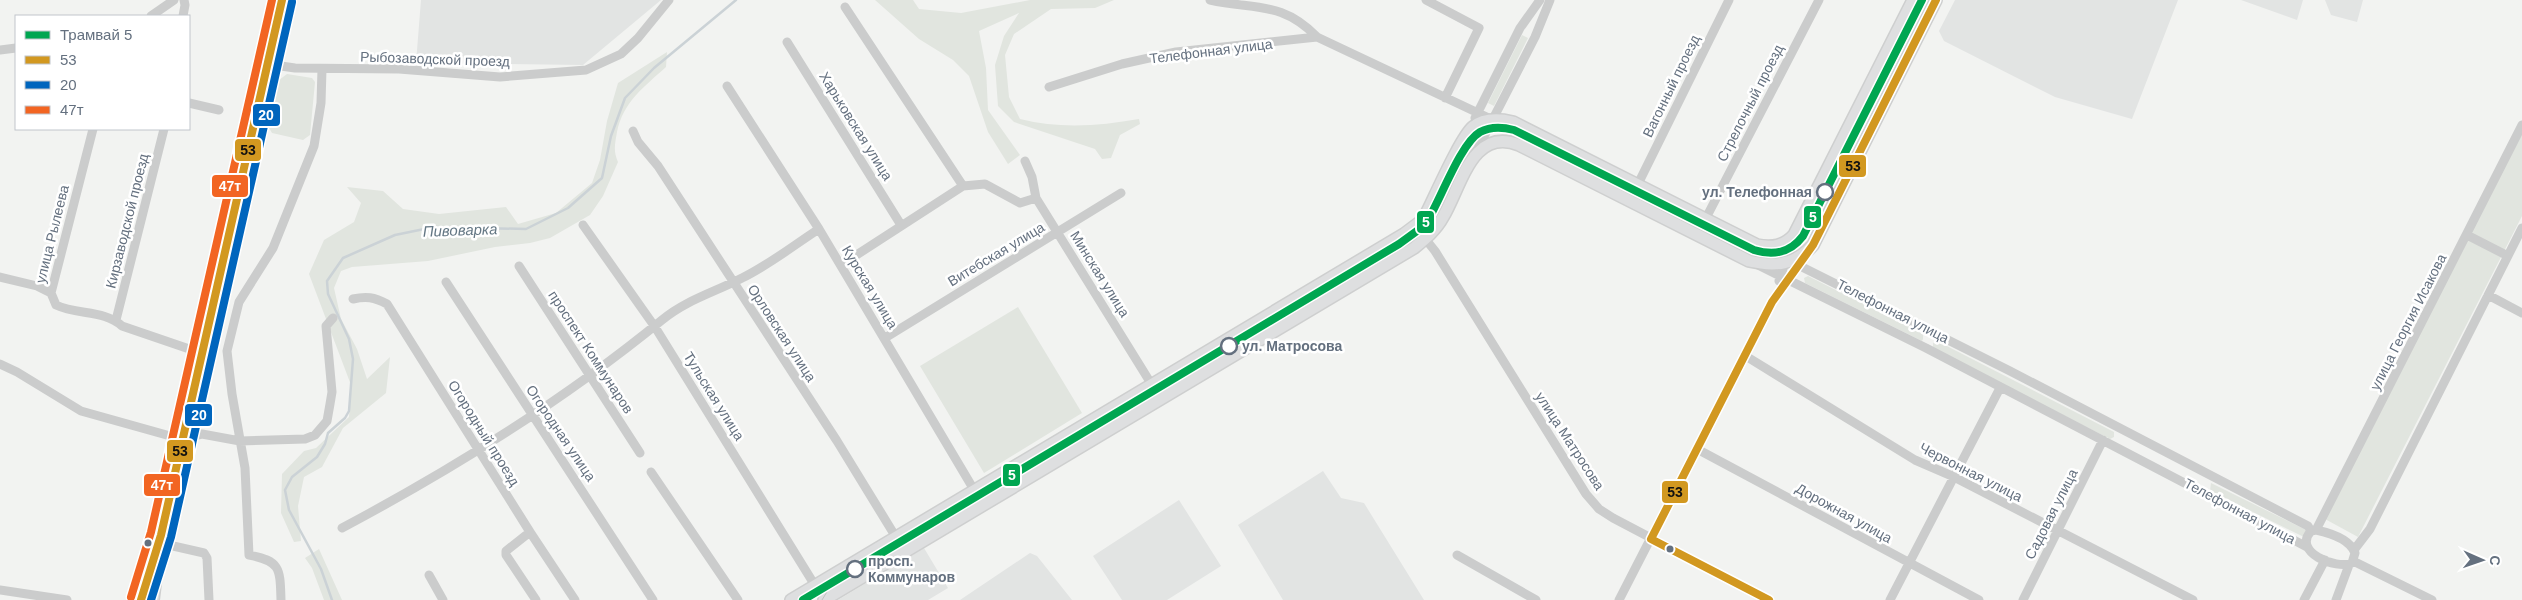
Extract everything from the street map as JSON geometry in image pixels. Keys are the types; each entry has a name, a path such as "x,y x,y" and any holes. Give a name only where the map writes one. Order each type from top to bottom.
{"main road":[{"path":"153,600 160,539 181,439 282,0"},
{"path":"1757,245 1776,246 1786,243 1794,235 1913,0"},
{"path":"1749,261 1765,264 1791,261 1813,245 1936,0"},
{"path":"792,600 1415,226 1427,212 1467,132 1484,122"},
{"name":"Телефонная улица","path":"1484,122 1514,122 1757,245"},
{"path":"824,600 1404,254 1427,238 1443,217 1476,152 1483,146 1502,141"},
{"name":"Телефонная улица","path":"1502,141 1519,145 1749,261"},
{"path":"141,600 160,539"}],"street":[{"path":"153,15 174,0"},
{"path":"183,15 186,4 184,0"},
{"name":"Рыбозаводской проезд","path":"267,64 322,69 399,69 500,77 586,70 621,54 638,38 669,0"},
{"name":"Телефонная улица","path":"1210,0 1280,11 1302,22 1318,37 1445,98 1484,122"},
{"path":"1280,11 1282,0"},
{"path":"1426,0 1478,28 1445,98"},
{"path":"1476,152 1484,122 1520,28 1540,0"},
{"path":"1484,122 1535,36 1550,0"},
{"name":"Вагонный проезд","path":"1638,184 1729,0"},
{"name":"Стрелочный проезд","path":"1706,218 1819,0"},
{"path":"845,7 963,186"},
{"name":"Телефонная улица","path":"1049,87 1122,64 1176,52 1318,37"},
{"name":"Харьковская улица","path":"787,42 900,224"},
{"path":"0,50 15,48"},
{"path":"281,600 280,578 276,565 268,558 249,554 244,468 227,351 231,328 239,302 273,248 314,146 321,103 322,69"},
{"name":"Курская улица","path":"727,86 841,265 983,505"},
{"path":"190,103 219,110"},
{"path":"1484,122 1502,141"},
{"name":"улица Георгия Исакова","path":"2307,547 2307,538 2314,531 2522,125"},
{"name":"улица Рылеева","path":"0,277 36,286 51,293 93,130"},
{"name":"Кирзаводской проезд","path":"116,320 164,130"},
{"name":"Орловская улица","path":"633,131 638,142 658,166 905,552"},
{"name":"Минская улица","path":"1025,161 1032,176 1036,198 1059,232 1160,398"},
{"path":"841,265 900,224 963,186 985,184 1020,203 1036,198"},
{"name":"Витебская улица","path":"884,338 1121,193"},
{"name":"Тульская улица","path":"583,225 655,327 824,600"},
{"name":"улица Матросова","path":"1415,226 1427,238 1586,494 1600,509 1651,539 1769,600"},
{"path":"2336,600 2351,563 2354,550 2370,529 2522,228"},
{"path":"342,528 480,450 591,375 662,320 707,292 742,278 819,229"},
{"path":"1620,600 1784,278 1791,261 1794,235"},
{"path":"2467,235 2508,256"},
{"name":"Телефонная улица","path":"1757,245 2308,526 2314,531 2339,538 2354,550"},
{"name":"Телефонная улица","path":"1749,261 2103,440 2307,547 2324,560"},
{"path":"1784,278 1791,261"},
{"name":"проспект Коммунаров","path":"519,266 640,453"},
{"name":"Огородная улица","path":"446,282 653,600"},
{"path":"51,293 56,305 63,309 116,320 122,326 201,353"},
{"path":"2488,294 2522,313"},
{"name":"Огородный проезд","path":"353,299 365,296 376,298 386,304 575,600"},
{"path":"0,364 17,372 81,411 181,439 202,434 240,441 305,439 315,435 327,421 332,392 326,326 333,318"},
{"path":"1264,318 1272,332"},
{"name":"Червонная улица","path":"1744,355 1915,460 1952,476 2193,600"},
{"path":"1890,600 1952,476 2000,388"},
{"name":"Садовая улица","path":"2023,600 2103,440"},
{"name":"Дорожная улица","path":"1698,448 1979,600"},
{"path":"651,472 738,600"},
{"path":"530,532 506,551 506,555 536,600"},
{"path":"160,539 204,553 207,558 208,600"},
{"path":"1457,555 1536,600"},
{"path":"2304,600 2324,560 2335,564 2351,563 2432,600"},
{"path":"429,575 443,600"},
{"path":"808,600 810,592 815,586"},
{"path":"0,590 67,600"}],"shaded area":[{"path":"421,0 661,0 583,65 416,63"},
{"path":"875,0 913,0 919,9 961,13 1030,0 1114,0 1095,8 1051,9 1014,34 1005,55 1009,97 1020,119 1050,124 1080,125 1139,119 1140,124 1120,135 1111,158 1102,159 1095,149 1014,122 998,106 995,65 1004,36 1019,13 979,31 986,68 988,110 1020,155 1008,164 988,132 969,76 953,60 919,39"},
{"path":"1955,0 2178,0 2132,119 2055,97 1944,41 1939,31"},
{"path":"2241,0 2303,0 2297,20"},
{"path":"2325,0 2363,0 2357,22 2331,15"},
{"path":"1522,35 1528,38 1494,106 1488,103"},
{"path":"667,52 666,67 636,96 624,112 615,144 615,154 618,162 603,196 590,215 550,238 530,243 495,247 428,261 352,267 341,271 334,288 341,319 357,349 367,379 390,357 386,393 343,428 322,467 304,477 298,506 301,541 294,542 281,513 282,474 304,451 316,448 349,417 351,385 309,274 324,240 354,222 361,203 347,187 383,191 403,209 439,214 506,207 518,224 556,213 592,183 600,160 607,121 618,83"},
{"path":"287,74 312,78 315,82 310,135 303,140 272,133 268,126 279,80"},
{"path":"2522,132 2522,216 2358,537 2325,519"},
{"path":"1808,276 1923,334 1922,341 1805,283 1804,278"},
{"path":"1018,307 1082,413 984,473 920,366"},
{"path":"1937,341 2114,432 2114,437 2110,439 1933,349 1933,343"},
{"path":"1323,471 1341,498 1364,503 1424,600 1283,600 1238,525"},
{"path":"2211,483 2306,530 2304,537 2210,491"},
{"path":"1179,500 1221,566 1167,600 1122,600 1093,556"},
{"path":"924,548 948,588 928,600 838,600"},
{"path":"319,549 342,600 324,600 312,568 305,558"},
{"path":"1030,553 1037,556 1072,600 960,600"}],"waterway":[{"name":"Пивоварка","path":"332,600 321,569 289,510 285,490 292,477 317,457 325,444 328,433 345,418 349,411 353,359 349,339 328,294 327,281 343,258 395,235 434,227 526,229 568,208 602,178 611,136 625,98 654,68 736,0"}],"tram line":[{"name":"5","path":"803,600 1399,244 1421,228 1429,218 1466,147 1473,138 1484,130 1497,128 1514,130 1754,250 1775,253 1793,246 1803,236 1922,0"},
{"path":"822,600 833,582"}],"transit line":[{"name":"47т","path":"131,597 151,532 272,0"},
{"name":"53","path":"141,600 161,535 282,0"},
{"name":"53","path":"1769,600 1651,539 1772,302 1813,245 1936,0"},
{"name":"20","path":"151,600 171,537 292,2"}],"place":[{"name":"ул. Телефонная","path":"1825,192"},
{"name":"ул. Матросова","path":"1229,346"},
{"name":"просп. Коммунаров","path":"855,569"}]}
